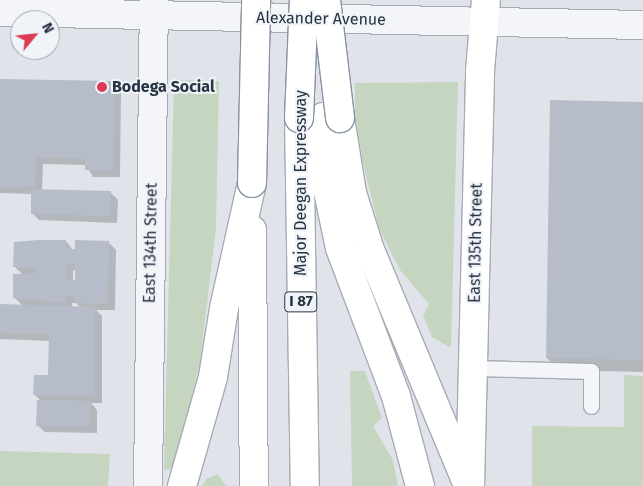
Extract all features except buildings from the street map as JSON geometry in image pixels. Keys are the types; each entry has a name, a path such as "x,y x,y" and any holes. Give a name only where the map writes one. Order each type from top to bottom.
{"main road":[{"path":"254,486 252,184 256,0"},
{"name":"Major Deegan Expressway","path":"304,0 321,117 305,486"},
{"path":"326,0 321,117 328,191 340,248 396,396 420,486"},
{"name":"East 135th Street","path":"469,486 474,368 480,70 485,11"},
{"path":"321,117 352,193 370,250 469,486"},
{"path":"182,486 213,377 224,308 252,184"}],"street":[{"name":"Alexander Avenue","path":"0,12 154,8 485,11 643,25"},
{"name":"East 134th Street","path":"148,486 154,8"}],"lane":[{"path":"474,368 591,370 591,406"}],"green space":[{"path":"174,80 219,81 216,228 200,363 174,469 164,470"},
{"path":"458,82 451,348 432,337 423,316 429,304 400,270 379,228 362,159 355,114 355,83"},
{"path":"350,371 365,371 382,418 373,426 393,460 398,486 352,486"},
{"path":"624,375 643,376 643,486 532,486 532,426 624,427"},
{"path":"0,451 110,454 108,486 0,486"},
{"path":"218,474 226,486 202,486 206,479"}],"place":[{"name":"Bodega Social","path":"102,87"}]}
